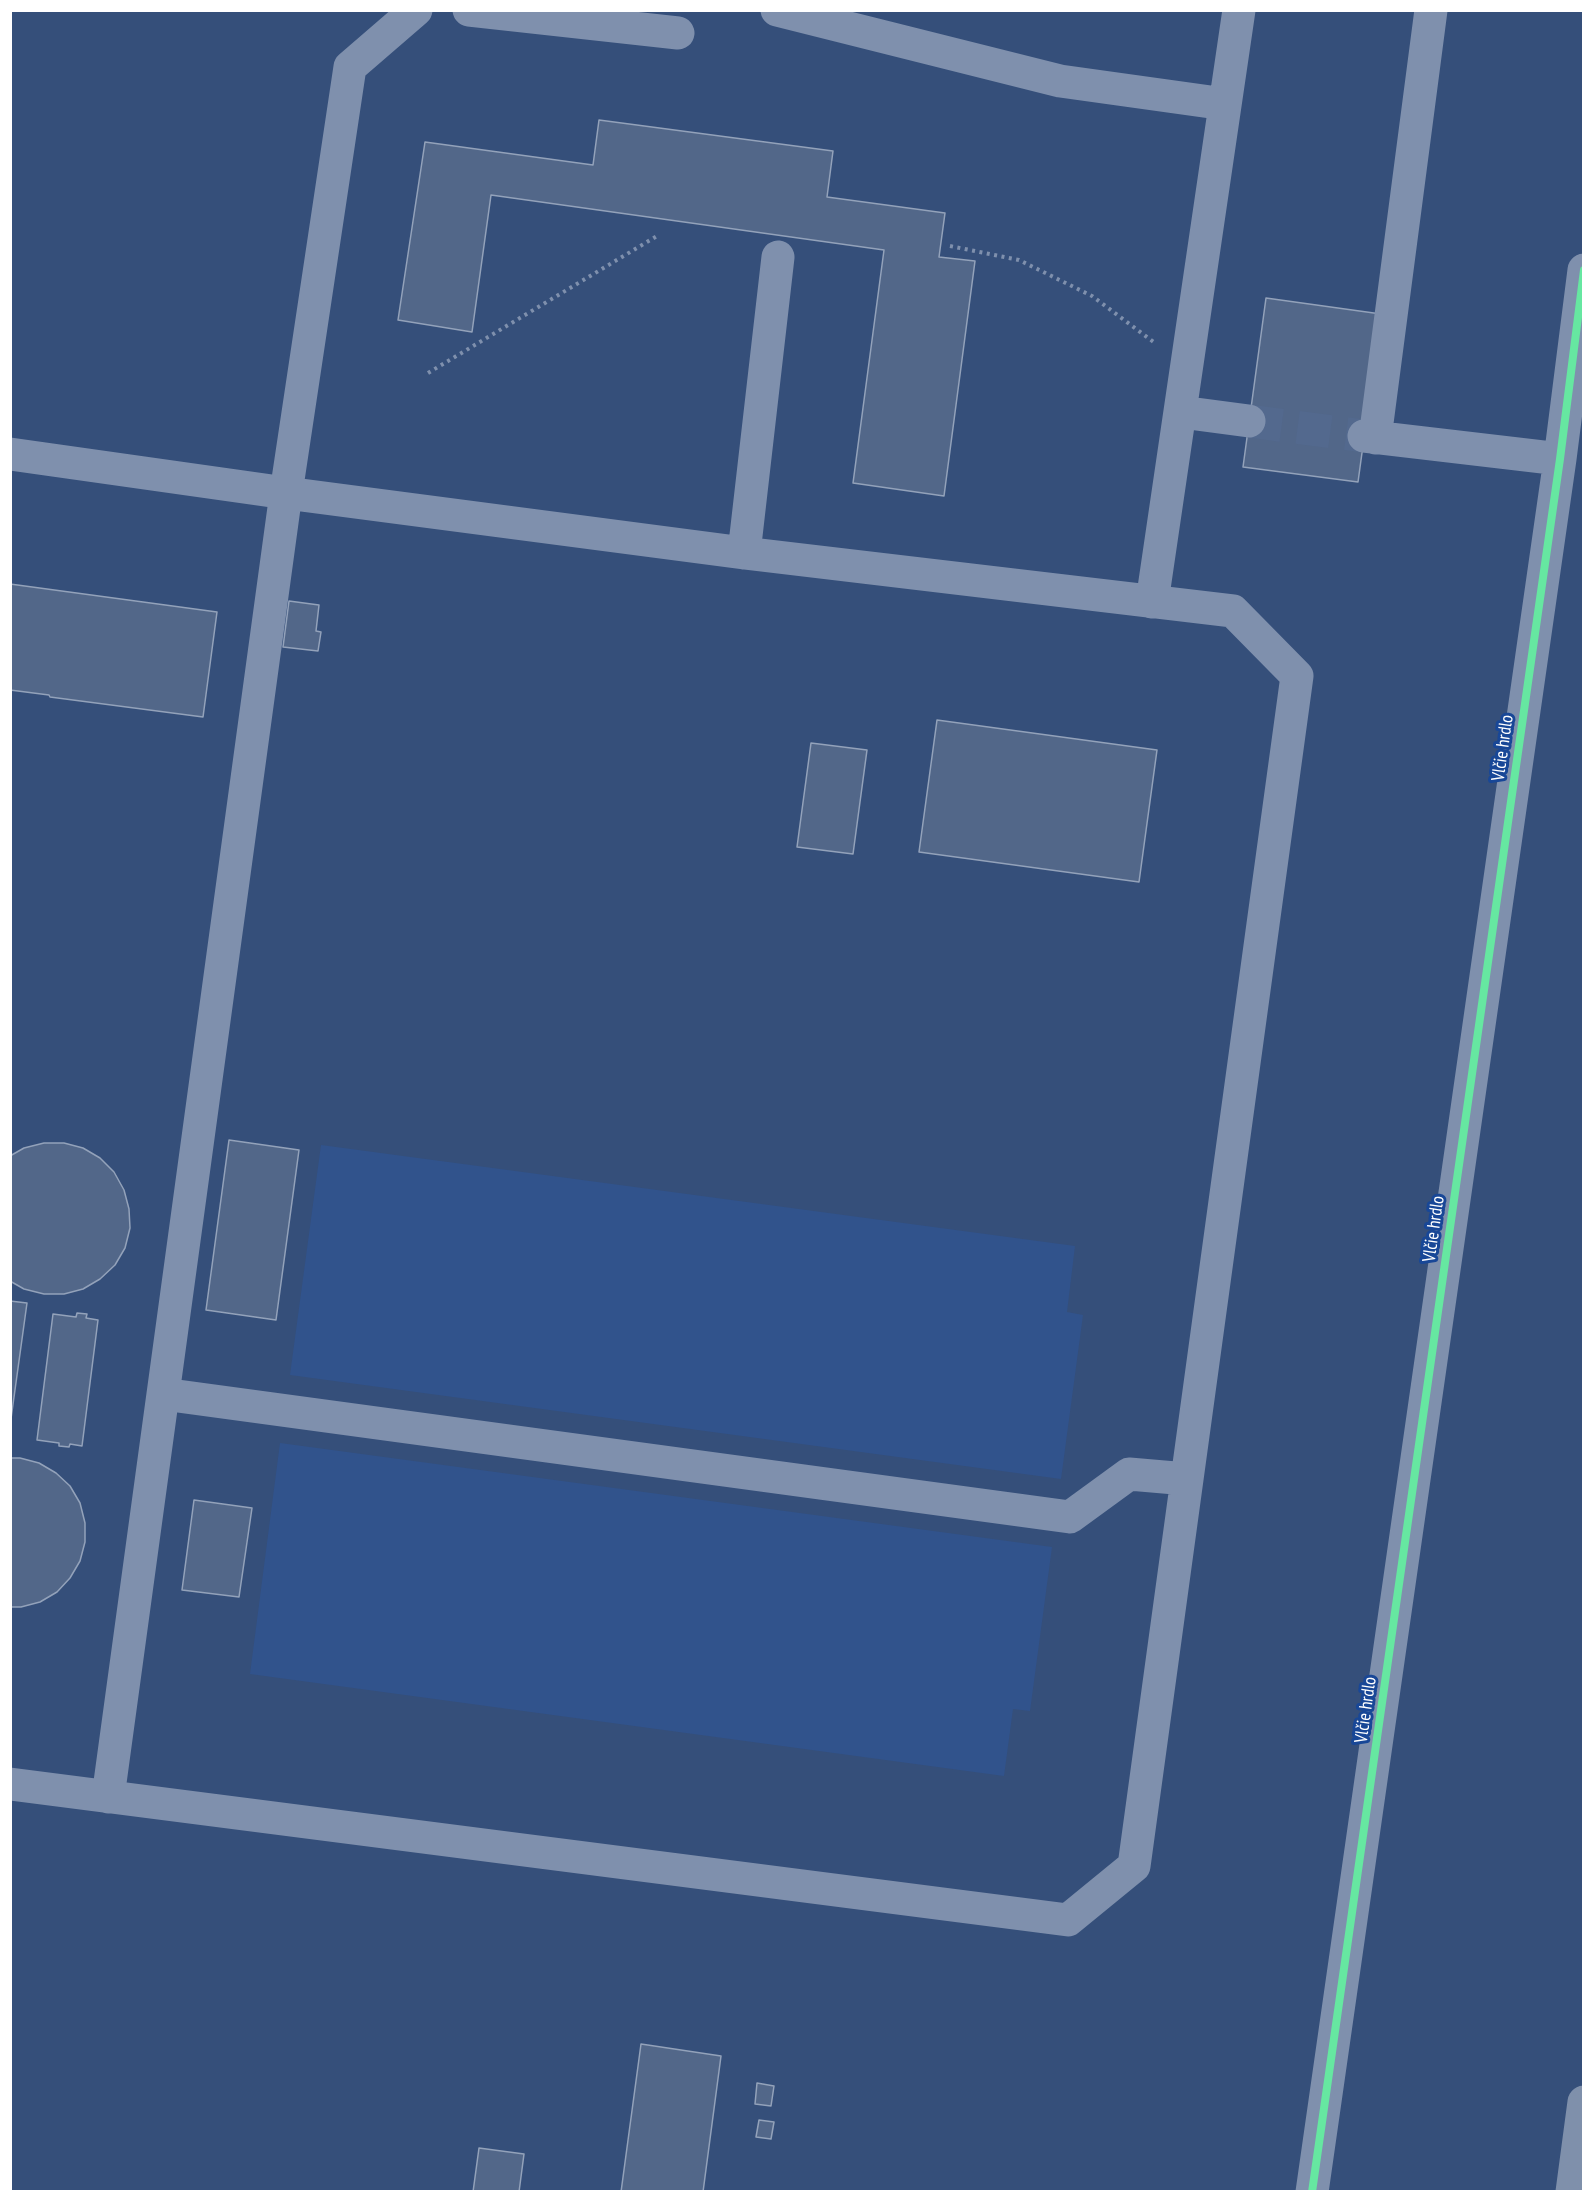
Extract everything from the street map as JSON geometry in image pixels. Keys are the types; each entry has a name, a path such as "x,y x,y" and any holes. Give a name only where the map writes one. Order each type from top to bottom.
{"highway":[{"path":"1572,2192 1584,2102"}],"street":[{"path":"108,1797 286,493 350,67 416,10"},
{"path":"469,10 678,33"},
{"path":"777,10 1060,81 1225,104"},
{"path":"1152,602 1239,10"},
{"path":"1431,10 1370,437 1560,459"},
{"path":"744,553 778,257"},
{"name":"Vlčie hrdlo","path":"1312,2192 1560,459 1584,270"},
{"path":"1180,412 1249,421"},
{"path":"10,454 744,553 1233,611 1297,676 1134,1866 1068,1920 10,1784"},
{"path":"163,1394 1070,1517 1129,1474 1187,1479"}],"path":[{"path":"428,373 657,236"},
{"path":"951,246 1019,260 1092,296 1187,367"}],"water":[{"path":"321,1145 1075,1246 1067,1312 1083,1315 1061,1479 290,1375"},
{"path":"280,1443 1052,1547 1030,1711 1013,1709 1004,1776 250,1674"}],"building":[{"path":"599,120 833,151 827,197 945,213 939,257 975,261 944,496 853,483 884,250 491,195 472,332 398,320 425,142 593,165"},
{"path":"1266,298 1381,314 1358,482 1243,467"},
{"path":"10,584 217,612 203,717 10,690"},
{"path":"289,601 319,605 316,631 321,632 318,651 283,647"},
{"path":"937,720 1157,750 1139,882 919,852"},
{"path":"811,743 867,750 853,854 797,847"},
{"path":"229,1140 299,1150 276,1320 206,1310"},
{"path":"44,1143 64,1143 83,1148 100,1158 114,1172 124,1190 129,1209 130,1228 125,1248 115,1265 100,1279 83,1289 64,1294 44,1294 24,1289 10,1281 10,1156 24,1148"},
{"path":"10,1301 27,1303 10,1426"},
{"path":"77,1313 87,1314 86,1318 98,1320 82,1446 70,1444 69,1447 37,1440 53,1314 76,1317"},
{"path":"10,1458 39,1463 56,1473 70,1486 80,1503 85,1523 85,1542 80,1561 70,1578 57,1592 40,1602 21,1607 10,1607"},
{"path":"194,1500 252,1508 239,1597 182,1590"},
{"path":"641,2044 721,2056 703,2192 621,2192"},
{"path":"757,2083 774,2086 771,2106 755,2104"},
{"path":"759,2120 774,2122 771,2139 756,2137"},
{"path":"479,2148 524,2154 519,2192 473,2192"}],"tunnel":[{"path":"1249,421 1364,436"}],"cycle path":[{"path":"1312,2192 1560,459 1584,270"}]}
